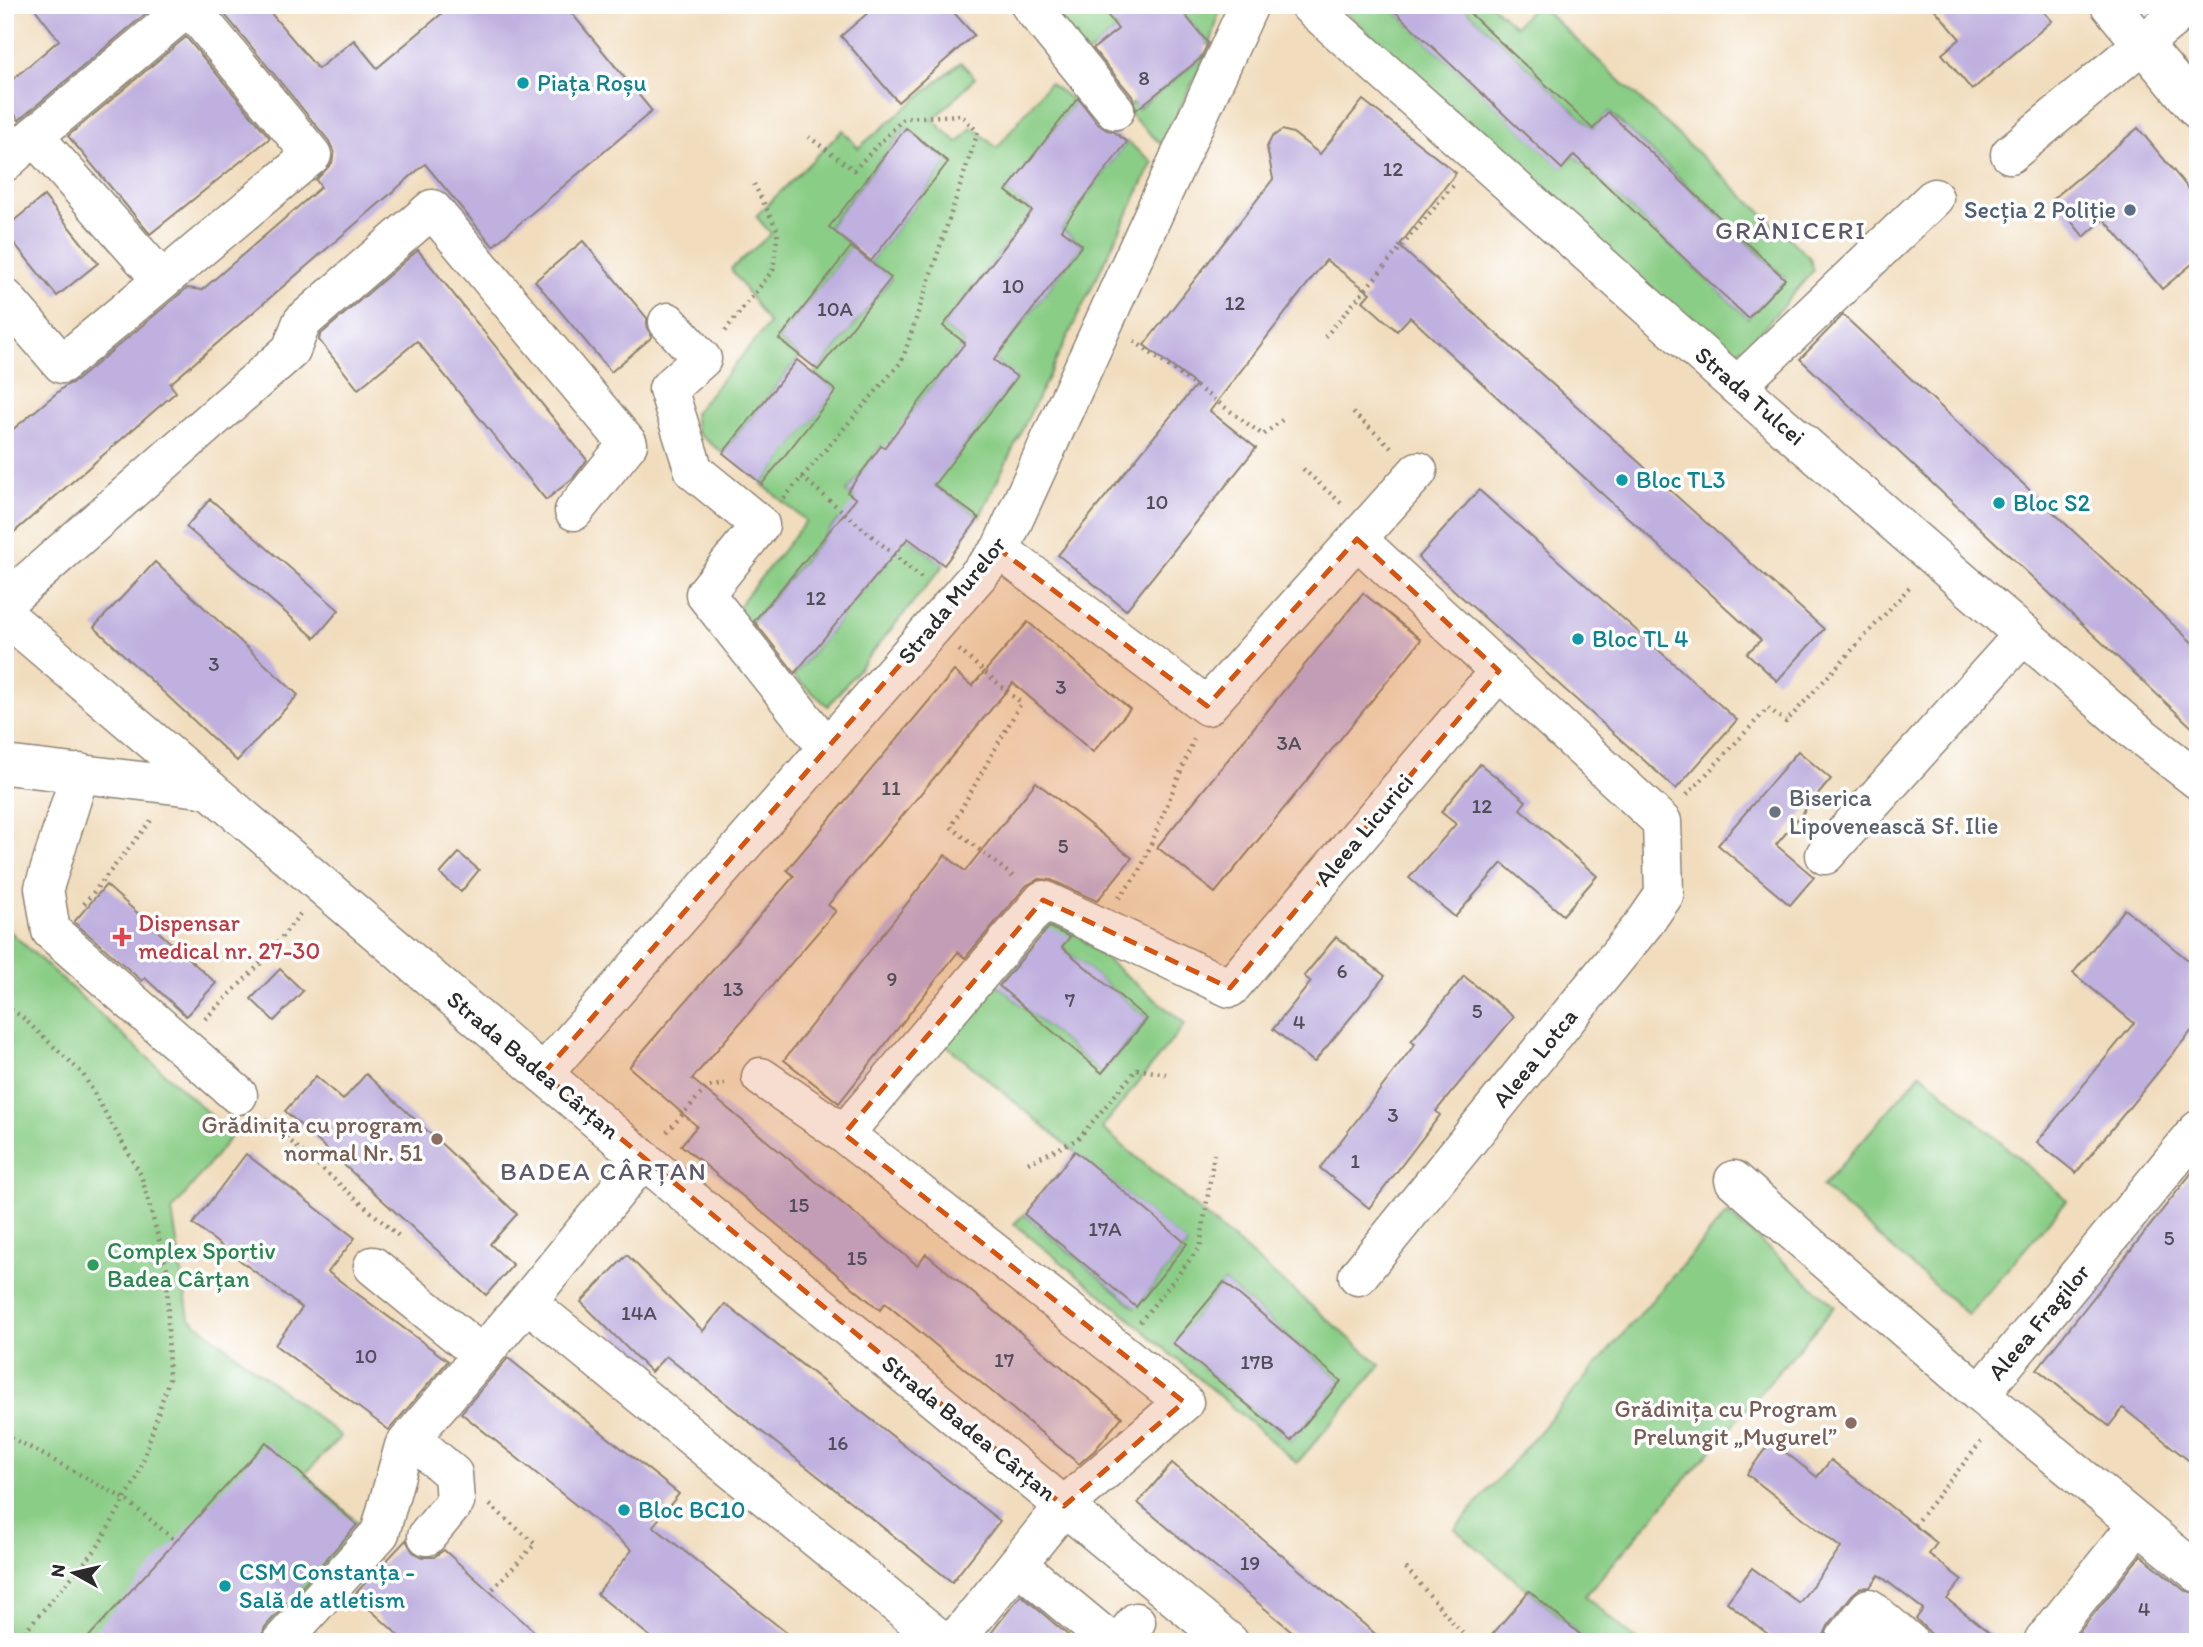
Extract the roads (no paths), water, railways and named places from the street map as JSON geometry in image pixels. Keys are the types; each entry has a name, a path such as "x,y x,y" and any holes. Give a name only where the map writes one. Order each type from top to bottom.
{"street":[{"path":"1030,5 1115,110"},
{"name":"Strada Murelor","path":"543,1074 1000,550 1249,5"},
{"name":"Strada Tulcei","path":"1309,5 1737,386 2131,728 2198,780"},
{"path":"2110,5 2198,110"},
{"path":"2010,155 2189,5"},
{"path":"5,162 189,6 312,155 62,364 5,298"},
{"path":"34,136 162,280"},
{"path":"1737,386 1934,198"},
{"path":"5,602 291,350 302,322 432,209 628,444 574,511"},
{"path":"668,322 702,359 668,389 694,471 760,525 705,594 827,748"},
{"path":"1000,550 1207,706 1418,471"},
{"path":"1362,533 1499,671"},
{"name":"Strada Badea Cârțan","path":"5,615 543,1074 654,1146 1064,1506 1229,1642"},
{"path":"1825,855 2024,634"},
{"name":"Aleea Lotca","path":"1358,1276 1646,921 1664,895 1662,822 1499,671"},
{"name":"Aleea Licurici","path":"844,1134 1043,900 1230,988 1499,671"},
{"path":"5,765 209,789"},
{"path":"80,774 44,888 51,931 251,1107"},
{"path":"761,1077 844,1134 1184,1402 1064,1506 954,1642"},
{"name":"Aleea Fragilor","path":"2198,1130 1992,1404 2198,1573"},
{"path":"281,1642 380,1533 404,1446 527,1302 654,1146"},
{"path":"1734,1180 1992,1404"},
{"path":"373,1266 482,1354"},
{"path":"527,1302 918,1634"},
{"path":"411,1438 453,1474 455,1502 427,1536"},
{"path":"2043,1642 2138,1524"},
{"path":"1034,1578 1122,1635"},
{"path":"1845,1639 1869,1608 1909,1642"}],"place":[{"name":"Piața Roșu","path":"523,83"},
{"name":"Secția 2 Poliție","path":"2130,210"},
{"name":"Bloc TL3","path":"1622,480"},
{"name":"Bloc S2","path":"1999,503"},
{"name":"Bloc TL 4","path":"1578,639"},
{"name":"Biserica Lipovenească Sf. Ilie","path":"1775,812"},
{"name":"Dispensar medical nr. 27-30","path":"122,937"},
{"name":"Grădinița cu program normal Nr. 51","path":"437,1139"},
{"name":"Complex Sportiv Badea Cârțan","path":"93,1265"},
{"name":"Grădinița cu Program Prelungit „Mugurel”","path":"1851,1423"},
{"name":"Bloc BC10","path":"624,1510"},
{"name":"CSM Constanța - Sală de atletism","path":"225,1586"}],"district":[{"name":"GRĂNICERI","path":"1791,230"},
{"name":"BADEA CÂRȚAN","path":"604,1171"}]}
